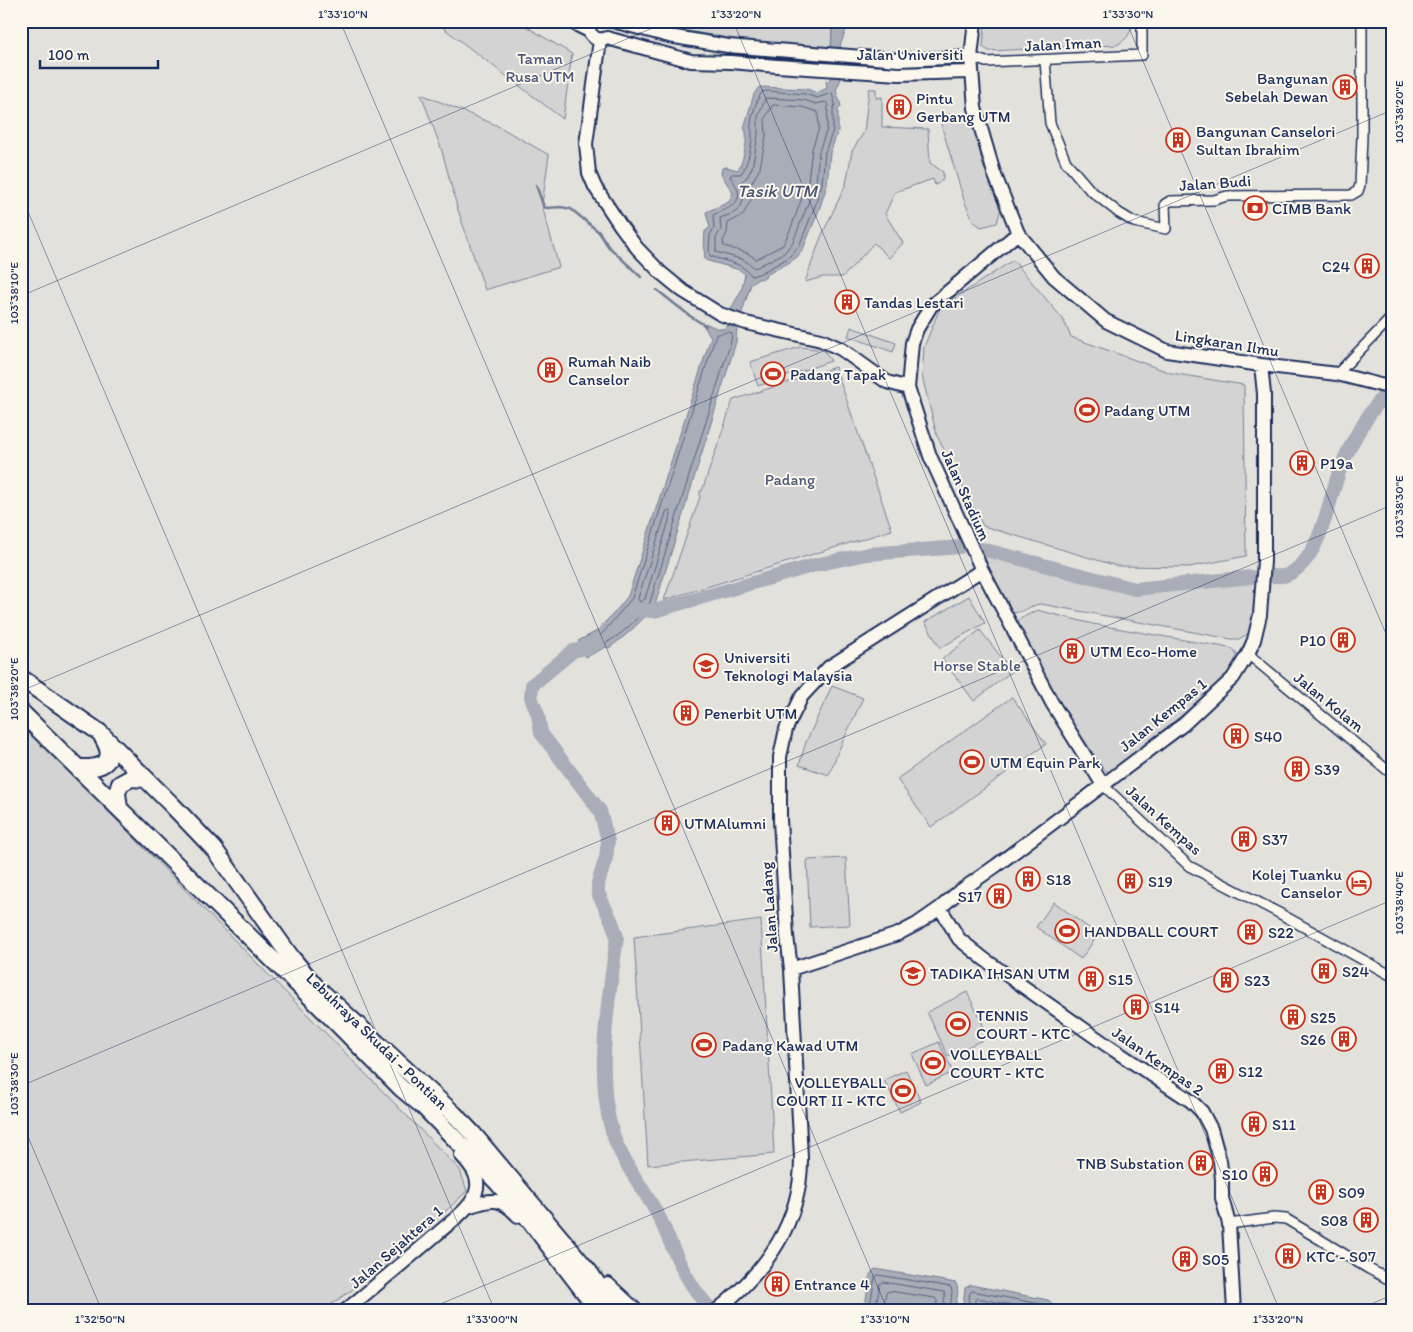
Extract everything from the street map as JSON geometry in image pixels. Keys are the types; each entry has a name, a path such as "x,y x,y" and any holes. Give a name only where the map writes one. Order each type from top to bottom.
{"highway":[{"name":"Lebuhraya Skudai - Pontian","path":"21,678 99,732 214,849 290,956 315,986 454,1114 473,1134 589,1272 616,1311"},
{"name":"Lebuhraya Skudai - Pontian","path":"21,712 401,1088 424,1107 498,1183 563,1262 599,1311"},
{"path":"78,768 98,768 108,759 107,745 99,732"},
{"path":"119,808 117,793 120,784 131,778 146,779"},
{"path":"473,1134 516,1174 582,1250 629,1311"}],"street":[{"path":"569,21 590,26 593,37 604,39"},
{"path":"612,21 612,32 604,39 586,144 589,173 595,187 637,248 661,273 683,291 720,314 746,323 821,340 841,349 887,382 908,388"},
{"name":"Jalan Universiti","path":"612,21 697,41 728,46 899,60 971,57 986,62"},
{"name":"Lingkaran Ilmu","path":"975,21 971,57 976,108 994,174 1018,233 1054,277 1106,322 1167,351 1337,374 1392,388"},
{"name":"Jalan Iman","path":"986,62 1142,54 1142,21"},
{"name":"Jalan Budi","path":"1045,60 1050,123 1066,162 1090,190 1119,213 1134,222 1166,229 1166,204 1170,201 1214,200 1227,196 1352,195 1358,191 1362,149 1362,21"},
{"name":"Jalan Universiti","path":"604,39 691,61 899,74 968,72 986,62"},
{"name":"Jalan Stadium","path":"1018,233 931,306 916,329 912,343 908,388 930,456 982,570 1052,703 1103,785"},
{"path":"1337,374 1392,317"},
{"name":"Jalan Kempas 1","path":"791,969 898,934 917,924 1184,724 1233,678 1248,654 1254,640 1260,615 1264,561 1264,394 1261,365"},
{"path":"887,382 899,396 912,401"},
{"name":"Jalan Ladang","path":"720,1308 764,1264 787,1229 800,1187 801,1157 791,969 780,828 780,757 786,729 802,696 829,667 982,570"},
{"name":"Jalan Kolam","path":"1248,654 1392,774"},
{"name":"Jalan Kempas","path":"1103,785 1189,866 1392,976"},
{"name":"Jalan Kempas 2","path":"940,908 959,939 984,959 1108,1046 1191,1101 1202,1112 1211,1129 1217,1147 1222,1179 1222,1198 1229,1224 1234,1311"},
{"name":"Jalan Sejahtera 1","path":"346,1311 467,1207 476,1193 478,1183 470,1164 401,1088"},
{"name":"Jalan Sejahtera 1","path":"467,1207 488,1202 502,1202 512,1209 563,1262"},
{"path":"1229,1224 1274,1218 1286,1220 1392,1281"},
{"path":"608,1284 637,1311"}],"shaded area":[{"name":"Universiti Teknologi Malaysia","path":"21,21 1392,21 1392,1311 21,1311"}],"green space":[{"name":"Taman Rusa UTM","path":"434,21 517,21 572,54 563,119"},
{"path":"626,21 830,21 832,30 831,49 741,40"},
{"path":"985,21 1132,21 1128,35 1117,45 989,51 983,47"},
{"path":"869,89 876,89 876,98 882,97 882,127 928,129 930,163 943,172 943,178 935,185 933,179 895,192 885,214 903,243 889,258 874,243 843,277 823,277 805,282 821,237 846,184 852,151 864,132"},
{"path":"421,94 496,125 549,155 542,205 559,267 485,290 457,207 442,151"},
{"path":"947,114 975,117 984,169 991,176 1002,204 997,223 981,227 973,221 964,200 940,121"},
{"name":"Padang UTM","path":"1013,260 1063,319 1071,337 1171,373 1244,385 1246,556 1189,567 1117,566 983,526 937,436 922,376 924,347 940,308"},
{"path":"851,327 896,343 893,352 848,336"},
{"name":"Padang Tapak","path":"800,347 824,350 831,361 758,386 750,362"},
{"name":"Padang","path":"835,367 892,530 664,600 700,497 700,491 702,491 733,400"},
{"path":"976,550 1137,593 1251,580 1256,583 1251,632 1239,639 1231,639 1041,604 1018,612 1010,612"},
{"path":"969,596 985,623 940,648 925,622"},
{"path":"1037,610 1093,624 1233,649 1238,657 1238,663 1225,680 1109,773 1103,768 1052,693 1016,627 1018,620"},
{"name":"Horse Stable","path":"980,630 1012,671 974,701 942,659"},
{"path":"832,686 863,698 829,775 799,765 806,742"},
{"name":"UTM Equin Park","path":"1012,697 1046,744 931,827 897,779"},
{"path":"21,726 46,748 460,1170 467,1191 394,1260 322,1311 21,1311"},
{"path":"846,858 850,925 810,927 807,860"},
{"name":"HANDBALL COURT","path":"1054,902 1098,935 1081,959 1036,927"},
{"name":"Padang Kawad UTM","path":"761,920 774,1154 648,1165 634,937"},
{"name":"TENNIS COURT - KTC","path":"967,992 989,1037 948,1056 927,1012"},
{"name":"VOLLEYBALL COURT - KTC","path":"939,1042 953,1072 926,1085 912,1054"},
{"name":"VOLLEYBALL COURT II - KTC","path":"906,1070 921,1102 900,1112 884,1080"}],"water":[{"name":"Tasik UTM","path":"830,21 845,21 851,24 851,26 847,27 840,46 843,49 841,79 836,90 841,106 838,110 838,131 830,153 827,185 819,210 803,249 797,257 766,275 765,278 758,279 751,284 737,328 736,342 655,605 639,623 616,643 609,648 606,647 586,657 578,641 599,630 628,596 711,337 703,325 705,323 723,329 729,325 732,307 741,291 745,274 740,270 705,260 705,231 710,228 706,212 729,202 733,193 721,174 722,168 738,170 740,166 746,142 746,131 744,128 754,94 759,87 807,89 817,93 827,88 826,81 830,80 832,30"},
{"path":"875,1269 956,1283 958,1293 954,1311 864,1311 870,1275"},
{"path":"971,1285 1048,1300 1054,1305 1055,1311 962,1311 965,1288"}],"waterway":[{"path":"536,185 544,207 571,209 599,232 608,246 641,277"},
{"path":"657,290 706,326"},
{"path":"1272,576 1287,575 1299,567 1308,556 1316,543 1336,480 1346,456 1370,414 1392,386"},
{"path":"632,613 635,610 654,611 819,564 868,554 960,547"},
{"path":"978,548 1135,589 1251,577"},
{"path":"599,642 590,647 573,651 532,685 531,697 538,715 541,733 600,811 608,841 606,858 598,883 598,893 617,937 605,1039 604,1066 608,1117 619,1150 660,1219 688,1280 713,1311"}],"place":[{"name":"Bangunan Sebelah Dewan","path":"1345,87"},
{"name":"Pintu Gerbang UTM","path":"899,107"},
{"name":"Bangunan Canselori Sultan Ibrahim","path":"1178,140"},
{"name":"CIMB Bank","path":"1255,208"},
{"name":"C24","path":"1367,266"},
{"name":"Tandas Lestari","path":"847,302"},
{"name":"Rumah Naib Canselor","path":"550,370"},
{"name":"Padang Tapak","path":"773,374"},
{"name":"Padang UTM","path":"1087,410"},
{"name":"P19a","path":"1302,463"},
{"name":"P10","path":"1343,640"},
{"name":"UTM Eco-Home","path":"1072,651"},
{"name":"Universiti Teknologi Malaysia","path":"706,666"},
{"name":"Penerbit UTM","path":"686,713"},
{"name":"S40","path":"1236,736"},
{"name":"UTM Equin Park","path":"972,762"},
{"name":"S39","path":"1297,769"},
{"name":"UTMAlumni","path":"667,823"},
{"name":"S37","path":"1244,839"},
{"name":"S18","path":"1028,879"},
{"name":"S19","path":"1130,881"},
{"name":"Kolej Tuanku Canselor","path":"1359,883"},
{"name":"S17","path":"999,896"},
{"name":"HANDBALL COURT","path":"1067,931"},
{"name":"S22","path":"1250,932"},
{"name":"S24","path":"1324,971"},
{"name":"TADIKA IHSAN UTM","path":"913,973"},
{"name":"S15","path":"1091,979"},
{"name":"S23","path":"1226,980"},
{"name":"S14","path":"1136,1007"},
{"name":"S25","path":"1293,1017"},
{"name":"TENNIS COURT - KTC","path":"958,1024"},
{"name":"S26","path":"1344,1039"},
{"name":"Padang Kawad UTM","path":"704,1045"},
{"name":"VOLLEYBALL COURT - KTC","path":"933,1063"},
{"name":"S12","path":"1221,1071"},
{"name":"VOLLEYBALL COURT II - KTC","path":"903,1091"},
{"name":"S11","path":"1254,1124"},
{"name":"TNB Substation","path":"1201,1163"},
{"name":"S10","path":"1265,1174"},
{"name":"S09","path":"1321,1192"},
{"name":"S08","path":"1366,1220"},
{"name":"KTC - S07","path":"1288,1256"},
{"name":"S05","path":"1185,1259"},
{"name":"Entrance 4","path":"777,1284"}]}
